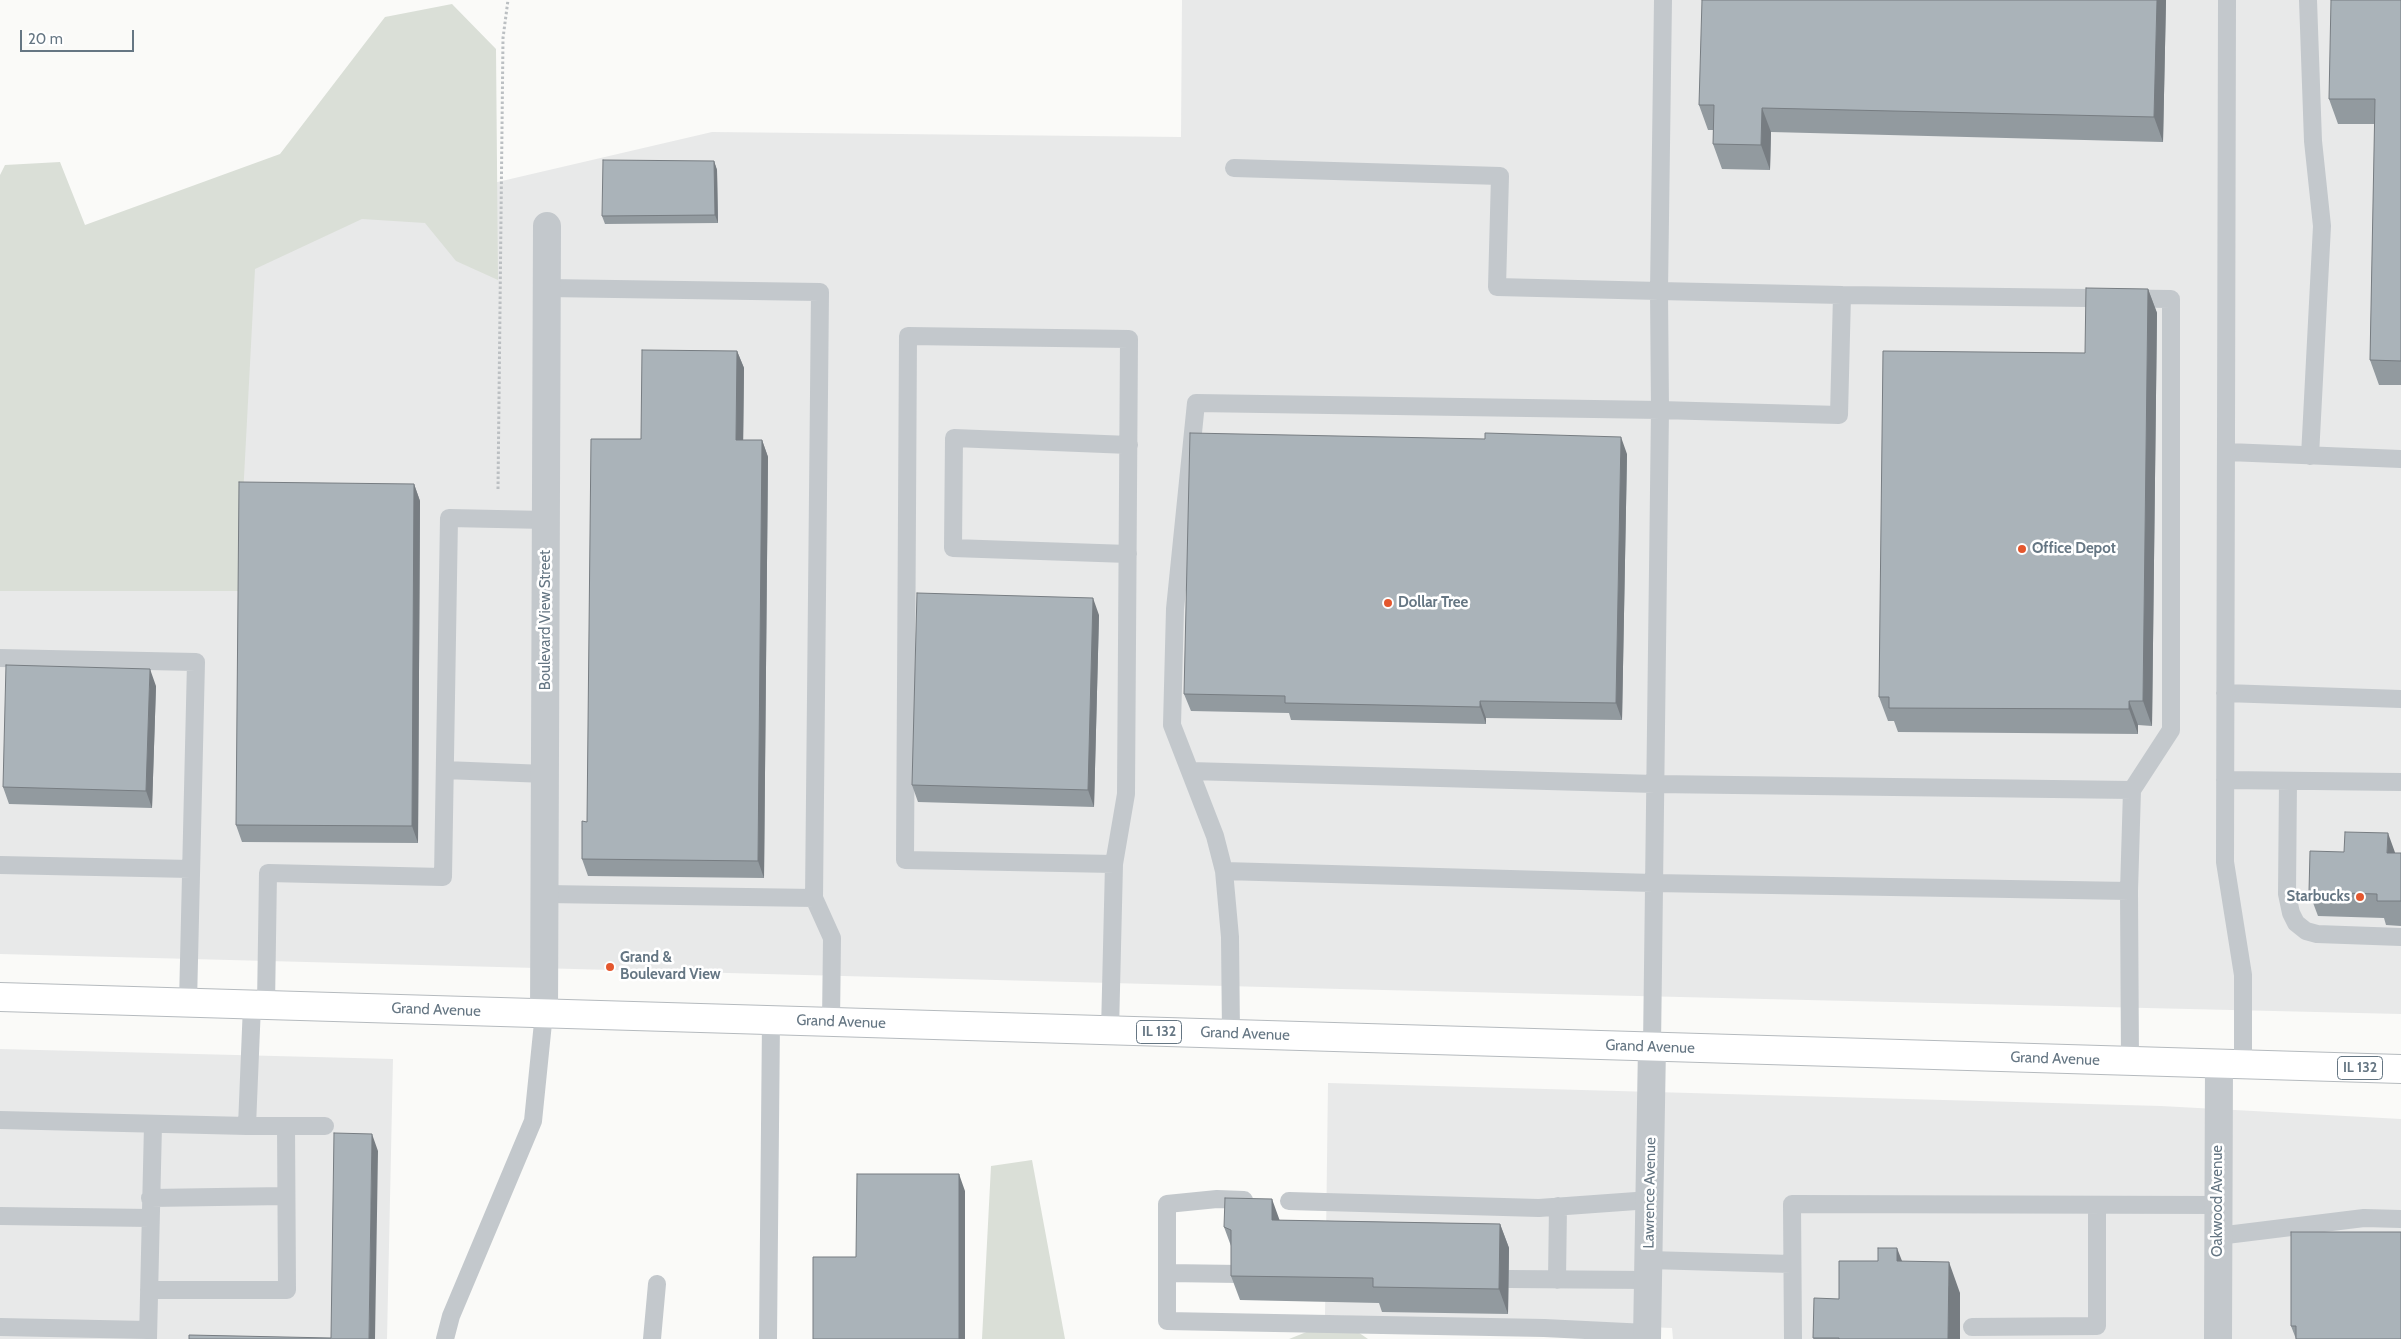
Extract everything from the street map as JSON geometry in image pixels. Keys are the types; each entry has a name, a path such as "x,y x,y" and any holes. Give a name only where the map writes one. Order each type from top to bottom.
{"main road":[{"name":"Grand Avenue","path":"0,997 2401,1069"}],"street":[{"name":"Boulevard View Street","path":"544,1014 546,894 547,226"},
{"name":"Lawrence Avenue","path":"1647,1336 1652,1046"},
{"name":"Oakwood Avenue","path":"2218,1339 2219,1205 2231,1064"}],"lane":[{"path":"1652,1046 1663,0"},
{"path":"2227,0 2228,452 2225,862 2243,975 2231,1064"},
{"path":"2308,0 2313,141 2322,226 2310,456"},
{"path":"1234,168 1500,176 1497,287 1842,295 2171,299 2171,730 2132,790 2129,891 2130,1061"},
{"path":"547,288 820,292 814,898 832,938 831,1022"},
{"path":"1231,1034 1230,937 1224,871 1215,836 1172,725 1175,609 1196,403 1660,410 1839,415 1842,295"},
{"path":"1110,1031 1114,864 1126,794 1130,339 908,336 904,860 1114,864"},
{"path":"1128,445 954,438 952,548 1128,554"},
{"path":"2228,452 2401,459"},
{"path":"246,1126 259,1005 268,873 443,877 449,518 546,520"},
{"path":"0,658 196,662 188,1003"},
{"path":"2225,693 2401,698"},
{"path":"445,770 545,774"},
{"path":"1190,771 1655,784 2132,790"},
{"path":"2225,780 2401,782"},
{"path":"2288,780 2287,894 2291,913 2296,923 2306,931 2317,934 2401,937"},
{"path":"0,864 191,869"},
{"path":"1224,871 1653,883 2129,891"},
{"path":"546,894 814,898"},
{"path":"446,1339 451,1316 533,1121 544,1014"},
{"path":"768,1339 771,1020"},
{"path":"0,1120 153,1125 325,1126"},
{"path":"0,1327 148,1335 153,1125"},
{"path":"149,1290 286,1290 286,1126"},
{"path":"150,1198 285,1196"},
{"path":"1244,1200 1167,1204 1167,1321 1544,1328 1647,1336"},
{"path":"1289,1201 1538,1208 1650,1200"},
{"path":"1793,1339 1792,1204 2219,1205"},
{"path":"1972,1327 2097,1326 2097,1205"},
{"path":"1557,1280 1558,1206"},
{"path":"0,1216 150,1218"},
{"path":"2218,1236 2364,1218 2401,1218"},
{"path":"1509,1280 1557,1280 1648,1270 1791,1264"},
{"path":"1167,1273 1240,1274"},
{"path":"652,1339 657,1284"}],"path":[{"path":"498,490 503,38 508,0"}],"shaded area":[{"path":"1182,0 2401,0 2401,1014 0,954 0,298 712,132 1181,137"},
{"path":"452,4 496,49 498,280 456,261 425,223 362,219 255,269 238,591 0,591 0,175 5,165 60,162 85,225 280,154 385,17"},
{"path":"0,1049 393,1059 387,1339 0,1339"},
{"path":"1328,1083 2161,1106 2401,1119 2401,1339 1673,1339 1672,1328 1325,1315"},
{"path":"1032,1160 1065,1339 982,1339 991,1166"},
{"path":"1339,1319 1368,1339 1289,1339"}],"building":[{"path":"1702,0 2157,0 2154,117 1762,108 1761,145 1713,144 1714,105 1699,105"},
{"path":"2331,0 2401,0 2401,361 2370,360 2375,99 2329,99"},
{"path":"603,160 714,161 715,215 602,216"},
{"name":"Office Depot","path":"2086,288 2148,289 2143,701 2129,701 2129,709 1889,708 1889,697 1879,697 1883,351 2085,353"},
{"path":"642,350 737,351 736,440 762,440 758,861 582,859 582,821 587,822 591,439 641,439"},
{"path":"1190,433 1485,439 1485,433 1621,437 1616,703 1480,701 1480,707 1285,703 1285,696 1184,694"},
{"path":"239,482 414,484 412,826 236,825"},
{"path":"917,593 1093,598 1088,790 912,785"},
{"path":"6,665 150,669 146,791 3,787"},
{"path":"2345,832 2388,833 2387,853 2401,853 2401,901 2377,901 2377,894 2309,892 2310,851 2344,852"},
{"path":"334,1133 372,1134 369,1339 189,1339 189,1335 331,1338"},
{"path":"857,1174 959,1174 959,1339 813,1339 813,1257 856,1257"},
{"path":"1225,1198 1272,1199 1272,1220 1500,1224 1499,1289 1373,1287 1373,1278 1231,1276 1231,1230 1224,1227"},
{"path":"2291,1232 2401,1232 2401,1339 2296,1339 2296,1326 2291,1326"},
{"path":"1878,1248 1897,1248 1897,1261 1949,1262 1948,1339 1813,1338 1814,1298 1839,1299 1839,1261 1878,1261"}],"place":[{"name":"Office Depot","path":"2022,549"},
{"name":"Dollar Tree","path":"1388,603"},
{"name":"Starbucks","path":"2360,897"},
{"name":"Grand & Boulevard View","path":"610,967"}]}
